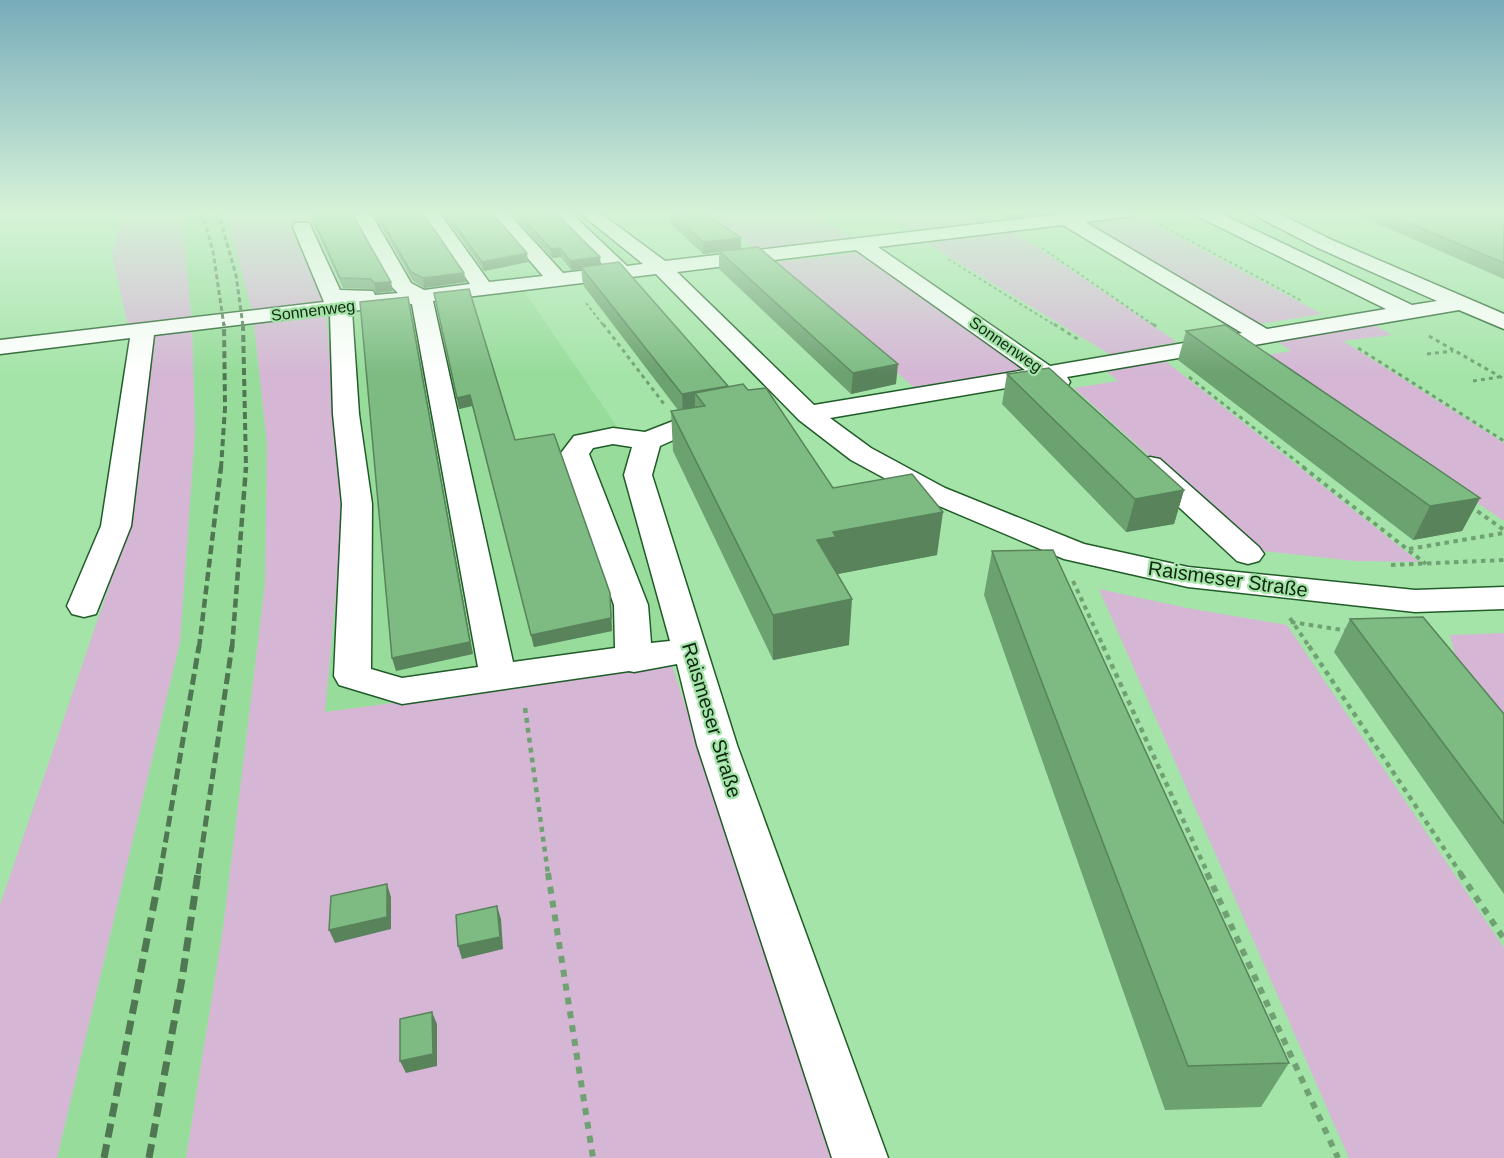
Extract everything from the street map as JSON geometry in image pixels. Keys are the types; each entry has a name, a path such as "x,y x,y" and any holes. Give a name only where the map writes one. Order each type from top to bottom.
{"street":[{"path":"319,266 332,297 384,294 386,302"},
{"path":"392,266 403,286 421,297 498,678"},
{"path":"467,266 484,290"},
{"path":"549,266 564,281"},
{"path":"616,266 623,273"},
{"path":"658,266 802,409"},
{"name":"Sonnenweg","path":"0,347 685,266"},
{"name":"Sonnenweg","path":"892,266 1049,374 1073,396"},
{"path":"1145,266 1264,337"},
{"path":"1309,266 1401,313"},
{"path":"1377,266 1504,322"},
{"path":"634,660 631,605 575,453 584,442 613,436 665,434 802,409 1049,374 1463,303"},
{"path":"341,307 346,414 357,504 352,676 402,691 692,650"},
{"path":"84,606 116,525 143,330"},
{"name":"Raismeser Straße","path":"802,409 861,454 935,494 1075,552 1188,577 1271,586 1415,601 1504,598"},
{"name":"Raismeser Straße","path":"665,434 638,476 692,650 717,745 860,1158"},
{"path":"1132,448 1248,554"}],"path":[{"path":"960,266 1114,362"},
{"path":"1068,266 1191,350"},
{"path":"1231,266 1333,325 1504,441"},
{"path":"564,281 665,434"},
{"path":"1401,313 1454,351 1502,378"},
{"path":"1427,354 1454,351"},
{"path":"1161,355 1427,565"},
{"path":"1473,381 1502,378"},
{"path":"1468,505 1504,531"},
{"path":"1408,549 1504,531"},
{"path":"1075,552 1072,581 1338,1158"},
{"path":"1387,564 1427,565 1504,560"},
{"path":"1271,586 1292,622 1504,939"},
{"path":"1085,629 1095,629"},
{"path":"1117,699 1127,699"},
{"path":"525,708 562,970 593,1158"},
{"path":"1156,785 1167,784"},
{"path":"1207,898 1218,897"},
{"path":"1268,1027 1278,1026"}],"shaded area":[{"path":"115,266 186,266 192,322 195,432 180,642 57,1158 0,1158 0,905 128,531 145,338 129,329"},
{"path":"186,266 240,266 253,314 267,444 265,584 223,929 186,1158 57,1158 180,642 195,432 192,322"},
{"path":"240,266 307,266 325,305 344,505 325,712 672,666 837,1158 186,1158 223,929 265,584 267,444 253,314"},
{"path":"308,266 629,266 517,281 629,444 627,473 675,642 672,666 325,712 344,505 325,305"},
{"path":"774,266 883,266 1031,373 918,391"},
{"path":"965,266 1065,266 1177,342 1111,355"},
{"path":"1152,266 1232,266 1322,314 1252,325"},
{"path":"1371,323 1392,335 1343,341 1504,443 1504,521 1260,356 1291,351 1275,340"},
{"path":"1164,360 1419,562 1355,561 1254,550 1074,388 1118,381 1105,370"},
{"path":"1099,589 1187,608 1287,625 1504,948 1504,1158 1349,1158"},
{"path":"1504,633 1504,717 1457,662 1450,635"}],"building":[{"path":"335,266 382,266 391,282 374,283 371,279 340,278"},
{"path":"408,266 459,266 464,273 423,278 411,272"},
{"path":"623,266 728,386 682,394 581,267"},
{"path":"736,266 781,266 898,364 853,373"},
{"path":"469,289 515,440 554,434 610,593 611,618 531,635 470,395 457,398 434,293"},
{"path":"408,297 470,642 392,658 360,302"},
{"path":"1225,325 1480,498 1430,506 1186,331"},
{"path":"1049,368 1184,490 1135,499 1007,374"},
{"path":"743,384 748,390 766,388 833,488 912,474 943,512 833,532 836,537 817,540 852,599 773,615 671,411 705,406 695,393"},
{"path":"1053,550 1289,1063 1188,1066 992,551"},
{"path":"1423,617 1504,714 1504,824 1350,619"},
{"path":"387,884 387,917 329,930 331,896"},
{"path":"497,906 500,937 458,946 456,915"},
{"path":"432,1012 433,1054 400,1061 400,1019"}],"railway":[{"path":"215,266 224,326"},
{"path":"233,266 243,326"},
{"path":"221,468 225,408 224,324"},
{"path":"243,324 246,467"},
{"path":"199,648 221,467"},
{"path":"232,648 246,467"},
{"path":"160,874 199,646"},
{"path":"198,874 232,646"},
{"path":"104,1158 160,873"},
{"path":"149,1158 182,979 198,873"}]}
